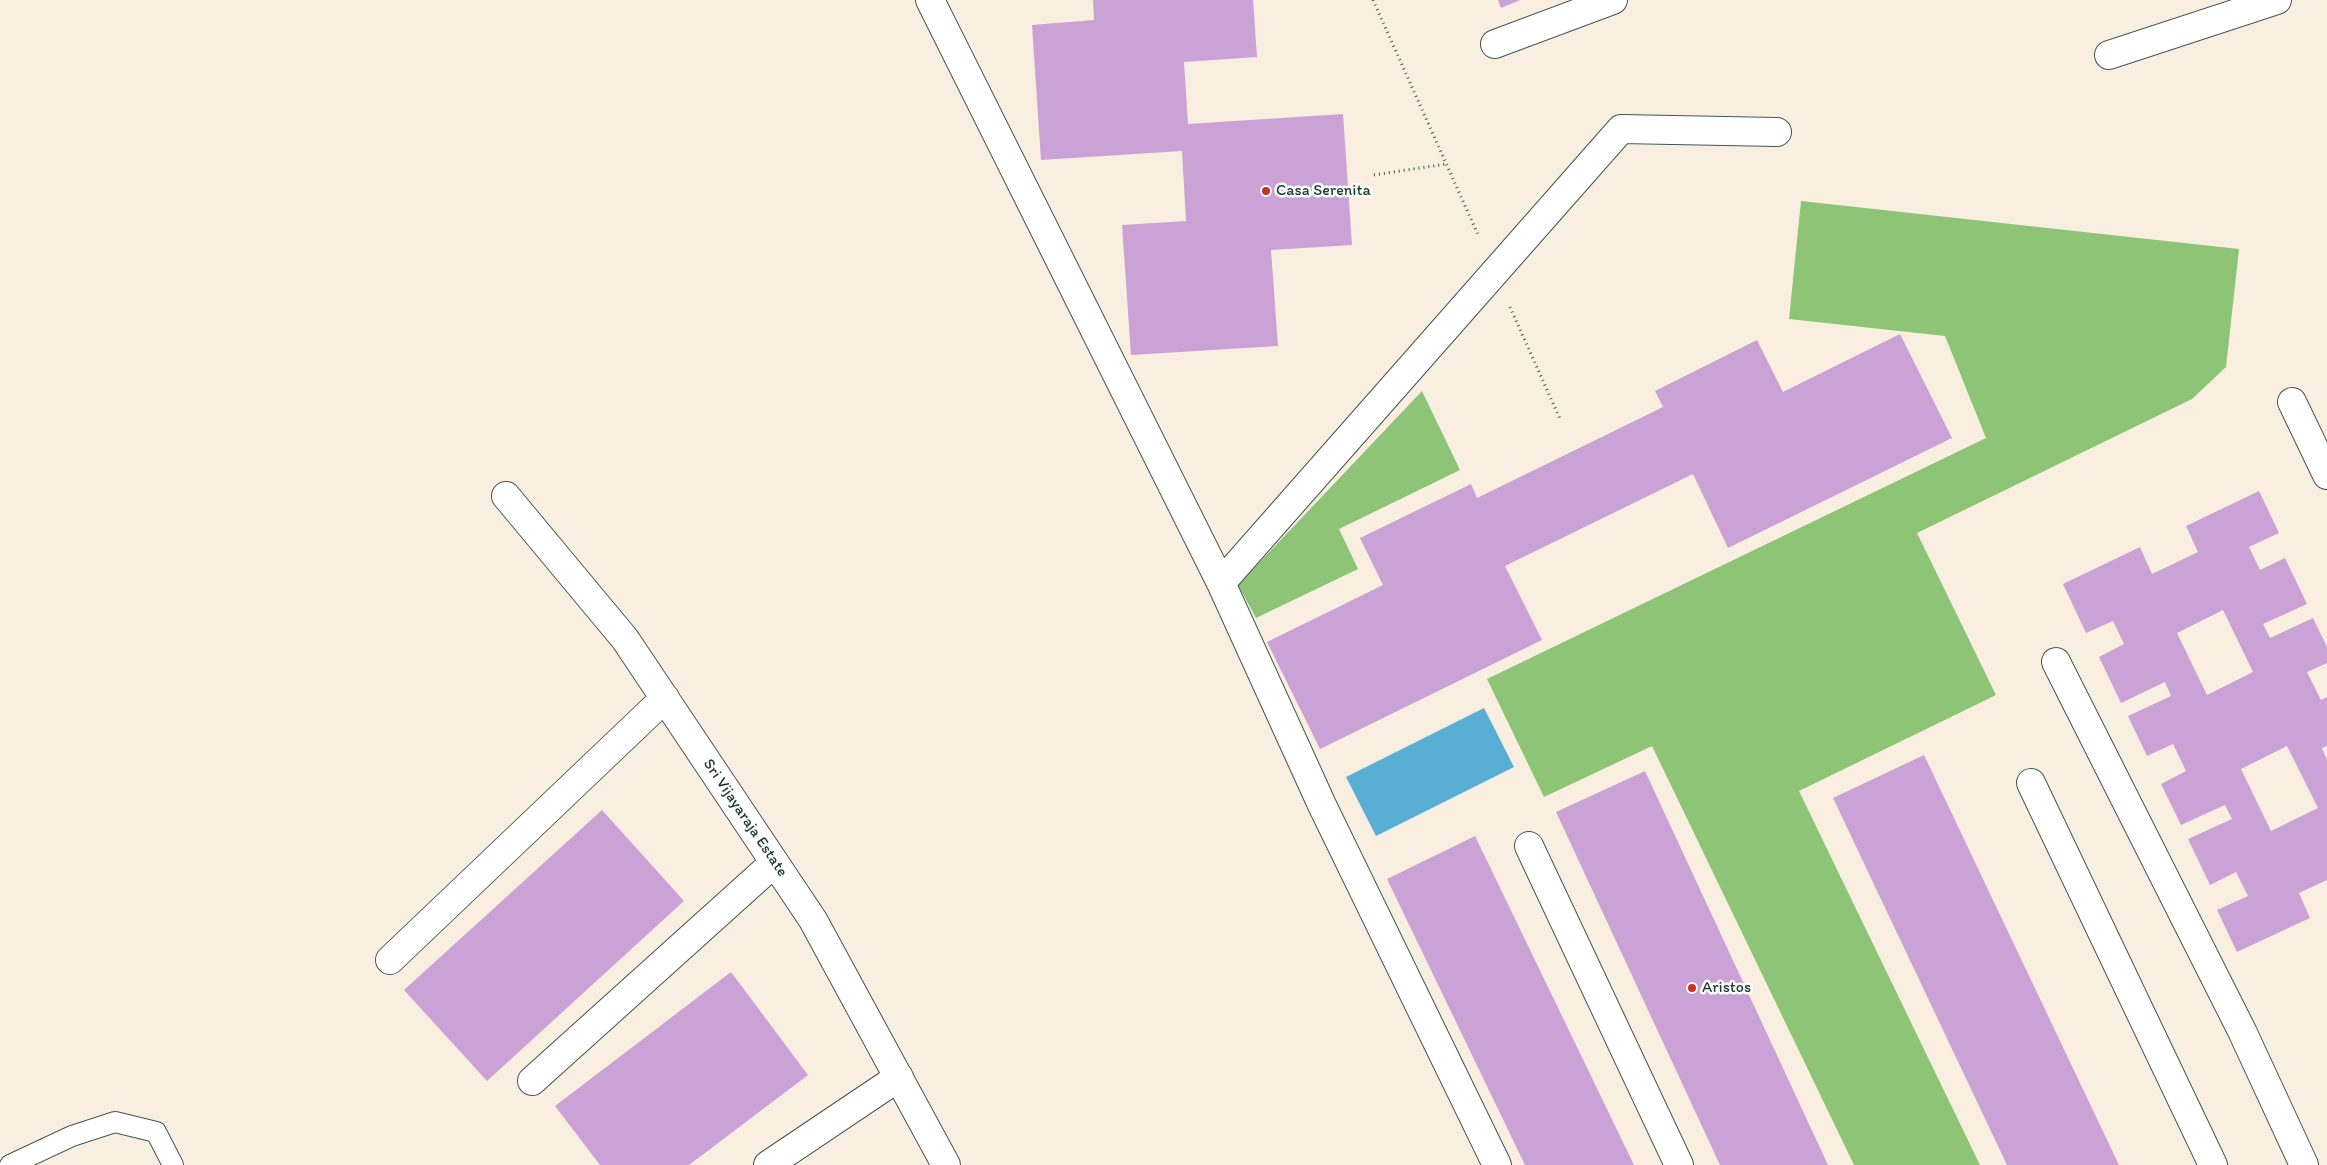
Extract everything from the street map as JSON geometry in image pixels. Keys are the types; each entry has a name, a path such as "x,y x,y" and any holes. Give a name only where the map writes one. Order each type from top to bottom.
{"street":[{"path":"930,0 1221,583 1322,805 1497,1165"},
{"path":"1495,44 1613,0"},
{"path":"2109,55 2277,0"},
{"path":"1221,583 1621,128 1777,132"},
{"path":"2292,402 2327,475"},
{"name":"Sri Vijayaraja Estate","path":"506,496 625,639 812,920 946,1165"},
{"path":"2056,662 2242,1031 2304,1165"},
{"path":"390,960 665,698"},
{"path":"2031,783 2213,1165"},
{"path":"1529,846 1679,1165"},
{"path":"532,1081 774,863"},
{"path":"768,1165 899,1077"}],"lane":[{"path":"10,1165 72,1136 115,1122 156,1132 172,1165"}],"path":[{"path":"1374,0 1560,419"},
{"path":"1374,175 1446,164"}],"green space":[{"path":"1801,201 2239,249 2226,367 2192,399 1917,533 1996,695 1799,791 1980,1165 1854,1165 1652,746 1544,797 1487,679 1986,438 1945,336 1789,319"},
{"path":"1422,391 1460,470 1339,529 1358,569 1256,618 1238,585"}],"water":[{"path":"1484,708 1514,767 1376,836 1346,777"}],"building":[{"name":"Casa Serenita","path":"1093,0 1253,0 1257,57 1184,62 1188,124 1343,114 1352,245 1271,250 1278,346 1131,355 1122,225 1186,221 1182,151 1041,160 1032,25 1094,20"},
{"path":"1498,0 1520,0 1501,8"},
{"path":"1900,334 1952,438 1728,548 1693,474 1505,566 1542,640 1320,749 1267,642 1383,585 1360,538 1471,484 1477,498 1663,407 1655,391 1757,340 1783,392"},
{"path":"2259,491 2279,533 2249,547 2260,570 2285,558 2307,604 2263,624 2270,638 2313,618 2327,647 2327,663 2307,672 2321,700 2327,697 2327,746 2322,748 2327,760 2327,880 2299,893 2310,918 2237,952 2217,910 2248,896 2236,872 2210,885 2188,839 2232,819 2225,805 2181,825 2161,784 2186,771 2173,744 2147,756 2128,716 2171,696 2165,682 2121,703 2099,657 2124,644 2113,621 2086,633 2063,584 2140,547 2152,574 2198,552 2186,526","holes":["2223,610 2253,672 2207,695 2177,633","2287,746 2318,808 2271,831 2241,769"]},
{"path":"1924,755 2119,1165 2007,1165 1833,798"},
{"name":"Aristos","path":"1645,771 1828,1165 1720,1165 1556,812"},
{"path":"602,810 684,901 487,1081 404,990"},
{"path":"1475,836 1634,1165 1525,1165 1387,879"},
{"path":"731,972 808,1075 689,1165 600,1165 555,1106"}],"place":[{"name":"Casa Serenita","path":"1266,191"},
{"name":"Aristos","path":"1692,988"}]}
